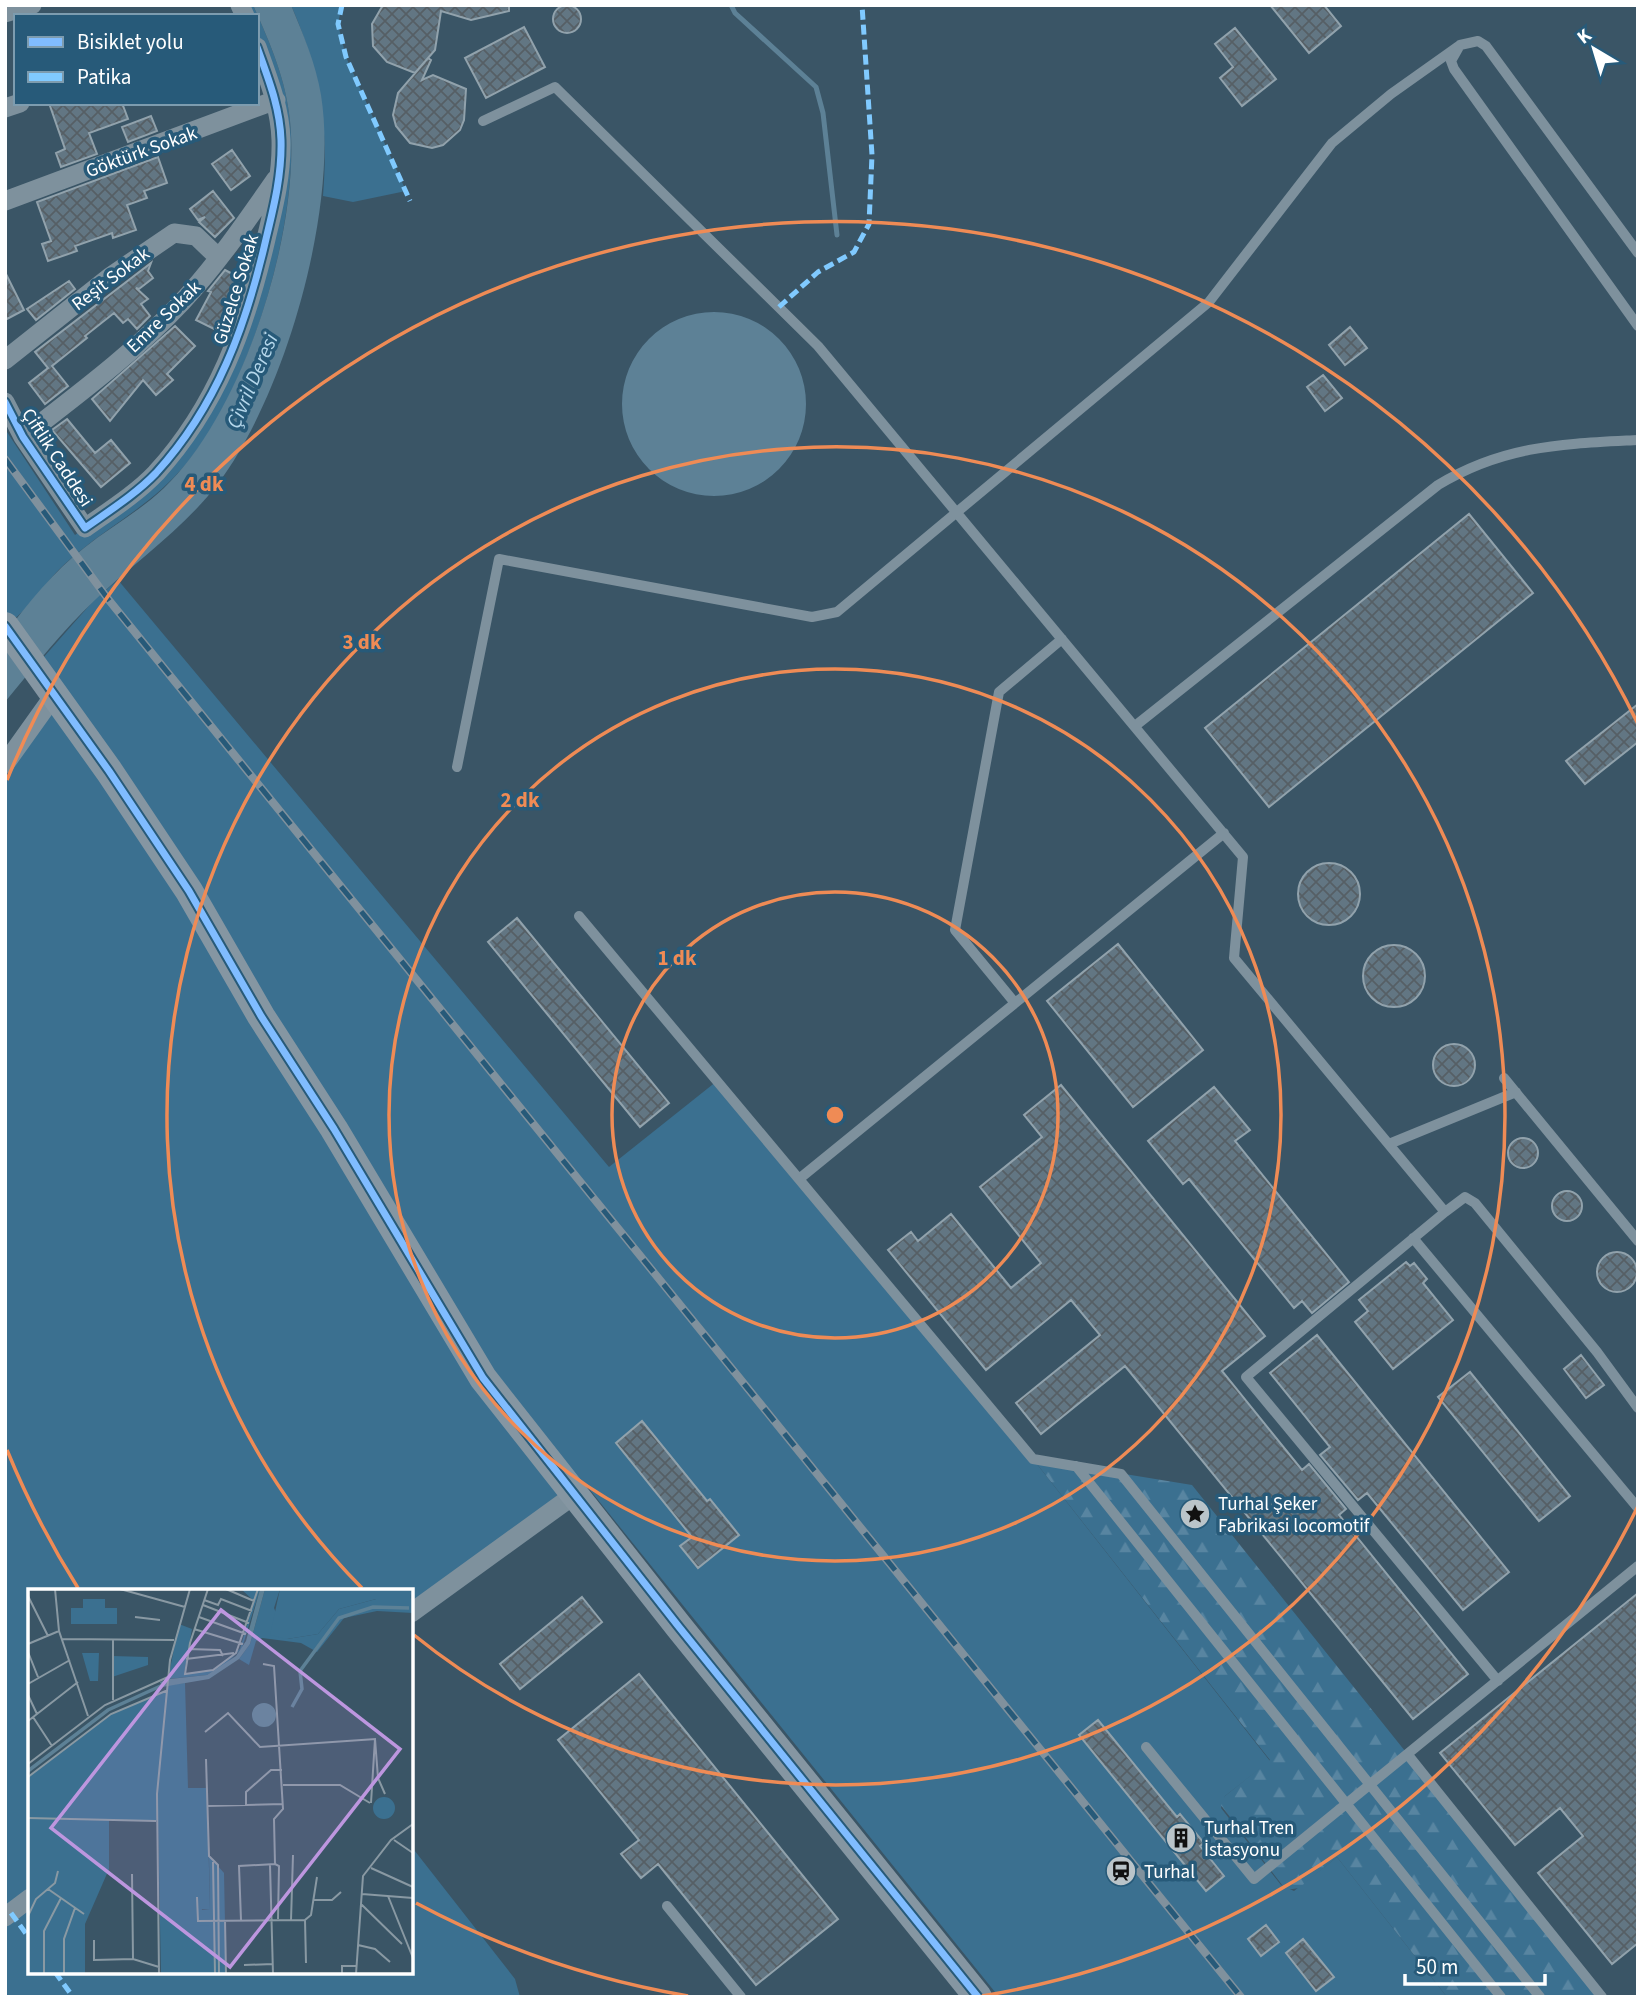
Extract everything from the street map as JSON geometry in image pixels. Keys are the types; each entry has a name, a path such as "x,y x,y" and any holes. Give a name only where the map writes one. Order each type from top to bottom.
{"street":[{"path":"5,13 32,5"},
{"name":"Güzelce Sokak","path":"85,528 155,475 181,443 221,380 253,296 280,174 281,138 276,100 259,53"},
{"name":"Göktürk Sokak","path":"5,201 276,100"},
{"name":"Emre Sokak","path":"23,437 157,325 219,258 280,174"},
{"name":"Reşit Sokak","path":"5,360 111,276 174,233 196,236 219,258"},
{"name":"Çiftlik Caddesi","path":"5,402 23,437 85,528"},
{"path":"7,628 189,891 236,951 348,1121 496,1368 594,1495 999,1997"},
{"path":"5,764 49,686"},
{"path":"189,891 232,969 334,1129 483,1378 978,1997"},
{"path":"413,1613 574,1495"},
{"path":"5,1917 28,1900"}],"lane":[{"path":"457,767 499,559 812,617 837,612 1209,302 1332,144 1391,94 1460,45 1478,41 1486,46 1638,253"},
{"path":"1460,45 1451,61 1454,69 1638,326"},
{"path":"1391,94 1432,70 1445,67 1454,69"},
{"path":"483,121 555,88 818,346 1244,857 1234,958 1445,1212"},
{"path":"1135,726 1438,485 1460,472 1507,453 1535,447 1638,440"},
{"path":"1014,1003 955,930 999,691 1062,639"},
{"path":"799,1179 1224,833"},
{"path":"579,916 1033,1459 1121,1474 1540,1997"},
{"path":"1504,1078 1638,1241"},
{"path":"1388,1144 1516,1092"},
{"path":"1498,1681 1246,1377 1465,1197 1475,1203 1597,1352 1638,1408"},
{"path":"1413,1238 1638,1508"},
{"path":"1076,1466 1501,1997"},
{"path":"1146,1747 1254,1879 1638,1566"},
{"path":"1408,1755 1602,1997"},
{"path":"667,1906 741,1997"}],"green space":[{"path":"240,5 253,5 257,14 244,14"},
{"path":"291,5 342,5 338,24 346,57 406,191 353,202 323,196 325,145 320,98 309,53"},
{"path":"259,19 281,76 288,106 291,162 279,253 250,348 210,431 186,464 158,492 67,562 22,612 5,626 5,429 75,535 154,475 239,337 281,138 259,55"},
{"path":"118,580 609,1167 717,1081 1033,1459 1270,1761 1225,1796 1221,1808 1281,1885 1294,1891 1337,1857 1447,1997 999,1997 586,1485 413,1612 413,1589 28,1589 28,1974 413,1974 413,1849 515,1979 520,1997 5,1997 5,764 55,695 35,667 95,599"},
{"path":"1033,1459 1192,1485 1602,1997 1447,1997 1337,1857 1299,1888 1286,1890 1220,1804 1225,1796 1270,1760"}],"water":[{"name":"Çivril Deresi","path":"253,5 291,5 319,83 325,140 322,190 314,243 302,297 285,350 266,400 243,444 206,499 84,611 5,702 5,634 32,599 62,567 155,496 193,455 219,414 242,367 261,316 276,265 286,213 291,165 288,106 281,76"},
{"path":"714,312 749,319 779,339 799,369 806,404 799,439 779,469 749,489 714,496 679,489 649,469 629,439 622,404 629,369 649,339 679,319"}],"building":[{"path":"383,5 509,5 509,11 471,20 441,11 435,50 415,73 387,62 373,46 372,24"},
{"path":"567,5 577,9 581,19 577,29 567,33 557,29 553,19 557,9"},
{"path":"1270,5 1324,5 1341,26 1309,53"},
{"path":"524,27 545,67 486,98 465,58"},
{"path":"1235,28 1276,79 1242,106 1220,78 1233,67 1215,44"},
{"path":"428,58 431,60 422,80 433,75 466,89 464,120 460,130 443,145 432,148 410,143 396,126 393,115 398,93"},
{"path":"50,105 123,105 128,119 89,133 97,154 61,167 56,153 65,149"},
{"path":"151,116 157,131 128,142 122,127"},
{"path":"232,150 250,176 231,190 212,164"},
{"path":"158,157 167,183 144,191 147,198 127,205 136,230 113,238 112,233 75,246 77,251 48,261 42,244 51,241 37,202"},
{"path":"213,191 234,218 215,237 199,222 205,217 198,220 190,209"},
{"path":"151,263 148,271 153,278 139,289 136,288 148,299 141,304 150,316 137,329 128,319 123,323 114,313 85,336 87,338 52,366 68,386 45,404 29,383 48,368 35,352"},
{"path":"225,270 242,279 218,331 196,320 211,292 208,291"},
{"path":"5,272 24,310 5,320"},
{"path":"69,281 75,289 36,320 27,309"},
{"path":"175,326 195,346 167,374 173,380 156,395 143,380 110,421 92,399"},
{"path":"1350,327 1367,348 1345,365 1329,345"},
{"path":"1323,375 1342,398 1325,411 1307,387"},
{"path":"67,419 95,453 111,440 130,463 101,487 52,430"},
{"path":"1469,514 1533,593 1269,807 1205,728"},
{"path":"1638,704 1638,742 1585,784 1566,761"},
{"path":"1329,863 1351,872 1360,894 1351,916 1329,925 1307,916 1298,894 1307,872"},
{"path":"517,918 669,1103 640,1127 488,942"},
{"path":"1118,944 1203,1050 1133,1107 1047,1001"},
{"path":"1394,945 1416,954 1425,976 1416,998 1394,1007 1372,998 1363,976 1372,954"},
{"path":"1454,1044 1469,1050 1475,1065 1469,1080 1454,1086 1439,1080 1433,1065 1439,1050"},
{"path":"1061,1085 1265,1336 1222,1371 1302,1470 1309,1464 1346,1509 1339,1515 1468,1674 1413,1719 1125,1366 1041,1434 1016,1403 1100,1335 1071,1300 986,1370 888,1250 911,1232 918,1241 951,1214 1011,1288 1041,1263 980,1187 1042,1137 1024,1115"},
{"path":"1214,1087 1250,1130 1235,1141 1349,1282 1312,1313 1302,1301 1294,1308 1189,1179 1183,1184 1148,1141"},
{"path":"1523,1138 1529,1139 1537,1147 1537,1159 1529,1167 1523,1168 1517,1167 1509,1159 1508,1153 1509,1147 1517,1139"},
{"path":"1567,1191 1573,1192 1581,1200 1581,1212 1573,1220 1567,1221 1561,1220 1553,1212 1552,1206 1553,1200 1561,1192"},
{"path":"1617,1252 1631,1258 1637,1272 1631,1286 1617,1292 1603,1286 1597,1272 1603,1258"},
{"path":"1406,1262 1410,1266 1414,1263 1427,1279 1423,1283 1453,1320 1393,1369 1355,1322 1368,1311 1359,1300"},
{"path":"1317,1335 1509,1572 1463,1610 1367,1493 1358,1500 1320,1455 1330,1447 1270,1373"},
{"path":"1581,1355 1604,1385 1586,1398 1564,1369"},
{"path":"1470,1372 1570,1496 1539,1521 1438,1397"},
{"path":"642,1421 707,1501 710,1499 739,1535 698,1568 680,1546 692,1537 616,1443"},
{"path":"1638,1593 1638,1943 1612,1964 1538,1873 1583,1836 1560,1808 1515,1845 1440,1753"},
{"path":"582,1597 602,1622 520,1689 500,1664"},
{"path":"639,1674 838,1919 756,1985 658,1864 641,1878 621,1854 639,1840 558,1740"},
{"path":"1098,1720 1177,1817 1180,1814 1204,1843 1200,1846 1224,1876 1206,1891 1079,1735"},
{"path":"1266,1925 1279,1942 1261,1956 1248,1939"},
{"path":"1303,1939 1334,1977 1316,1991 1286,1953"}],"waterway":[{"path":"731,5 735,13 816,87 823,113 837,235"}],"railway":[{"path":"5,459 108,599 1241,1997"}],"marked path":[{"path":"342,5 338,24 346,57 410,201"},
{"path":"779,307 818,272 854,252 869,224 872,155 862,5"},
{"path":"11,1913 28,1936"},
{"path":"56,1974 73,1997"}],"cycle path":[{"path":"5,402 23,437 85,528 140,488 177,447 196,420 226,364 249,303 275,202 280,165 280,128 273,93 259,53"},
{"path":"5,626 109,771 189,891 261,1016 334,1129 483,1378 679,1627 978,1997"}],"place":[{"name":"Turhal Şeker Fabrikasi locomotif","path":"1195,1514"},
{"name":"Turhal Tren İstasyonu","path":"1181,1838"},
{"name":"Turhal","path":"1121,1871"}]}
